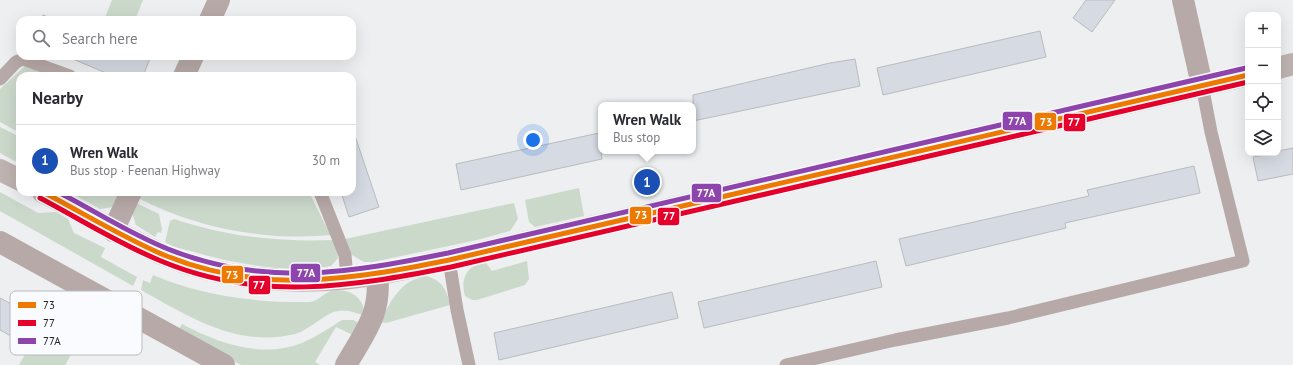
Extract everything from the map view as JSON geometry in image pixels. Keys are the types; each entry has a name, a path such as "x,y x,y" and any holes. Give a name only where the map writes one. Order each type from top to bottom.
{"street":[{"path":"212,16 219,0"},
{"path":"1182,0 1202,85"},
{"path":"186,72 191,60"},
{"path":"1281,67 1293,64"},
{"path":"50,196 114,231 172,258 218,271 284,280 347,278 377,274 449,260 1245,76"},
{"path":"0,170 16,178"},
{"path":"114,231 129,196"},
{"path":"0,242 89,291"},
{"path":"346,365 375,313 379,295 377,274"},
{"path":"142,320 224,365"}],"lane":[{"path":"0,79 16,62 20,60"},
{"path":"25,60 59,72"},
{"path":"786,365 895,340 1008,318 1243,261 1211,132 1202,85"},
{"path":"322,196 345,256 347,278"},
{"path":"449,260 457,310 469,365"}],"green space":[{"path":"112,0 143,0 137,16 106,16"},
{"path":"25,66 44,72 18,72"},
{"path":"16,74 16,131 0,122 0,89"},
{"path":"0,127 16,135 16,162 0,153"},
{"path":"579,188 584,216 535,227 529,222 525,200"},
{"path":"0,192 38,213 56,212 68,219 74,233 105,248 101,257 137,277 133,286 0,211"},
{"path":"76,196 120,197 113,207 100,209"},
{"path":"139,196 311,196 326,226 333,235 283,236 233,230 184,218 138,198"},
{"path":"136,203 159,214 162,229 161,233 158,232 155,237 136,225 132,213"},
{"path":"514,203 518,219 510,231 477,240 373,262 364,262 352,255 345,239"},
{"path":"174,219 214,230 254,237 294,240 336,240 338,258 331,266 297,269 260,266 224,260 177,248 165,242 170,221"},
{"path":"527,261 529,279 525,285 477,300 472,300 465,296 464,278 474,266 486,263 492,271"},
{"path":"153,275 210,293 230,297 270,301 309,302 317,300 332,291 345,291 353,294 362,303 364,315 344,310 333,312 301,332 295,334 274,337 254,337 215,327 177,310 141,290 143,280 150,283"},
{"path":"426,276 436,280 443,286 450,305 386,323 380,322 393,299 403,287 409,282"},
{"path":"342,320 353,320 361,324 355,336 336,327 315,362 320,365 241,365 178,331 182,324 225,343 240,347 256,349 287,348 302,343"},
{"path":"25,355 71,355 65,365 19,365"}],"building":[{"path":"1086,0 1115,0 1092,32 1073,18"},
{"path":"1040,31 1046,57 883,95 877,68"},
{"path":"855,59 860,86 696,120 696,102 693,102 693,95 830,63"},
{"path":"75,60 149,60 145,72 104,72"},
{"path":"598,133 598,154 601,154 602,159 461,190 456,164"},
{"path":"356,139 379,207 349,217 342,196 356,196"},
{"path":"1293,148 1293,174 1258,181 1253,157 1281,156 1281,150"},
{"path":"1194,166 1200,193 1065,223 1066,228 906,266 899,239 1089,196 1087,190"},
{"path":"876,261 882,287 704,328 698,302"},
{"path":"672,292 678,318 499,360 494,333"},
{"path":"0,298 10,303 10,336 0,330"}],"transit line":[{"name":"77A","path":"65,196 154,243 204,261 239,269 274,273 342,271 448,253 1245,68"},
{"name":"73","path":"50,196 148,248 200,268 236,275 271,279 306,280 341,278 449,260 1245,76"},
{"name":"77","path":"40,198 130,247 161,261 197,274 233,282 269,286 305,287 341,285 451,267 1245,83"}],"place":[{"name":"Wren Walk","path":"647,182"}]}
